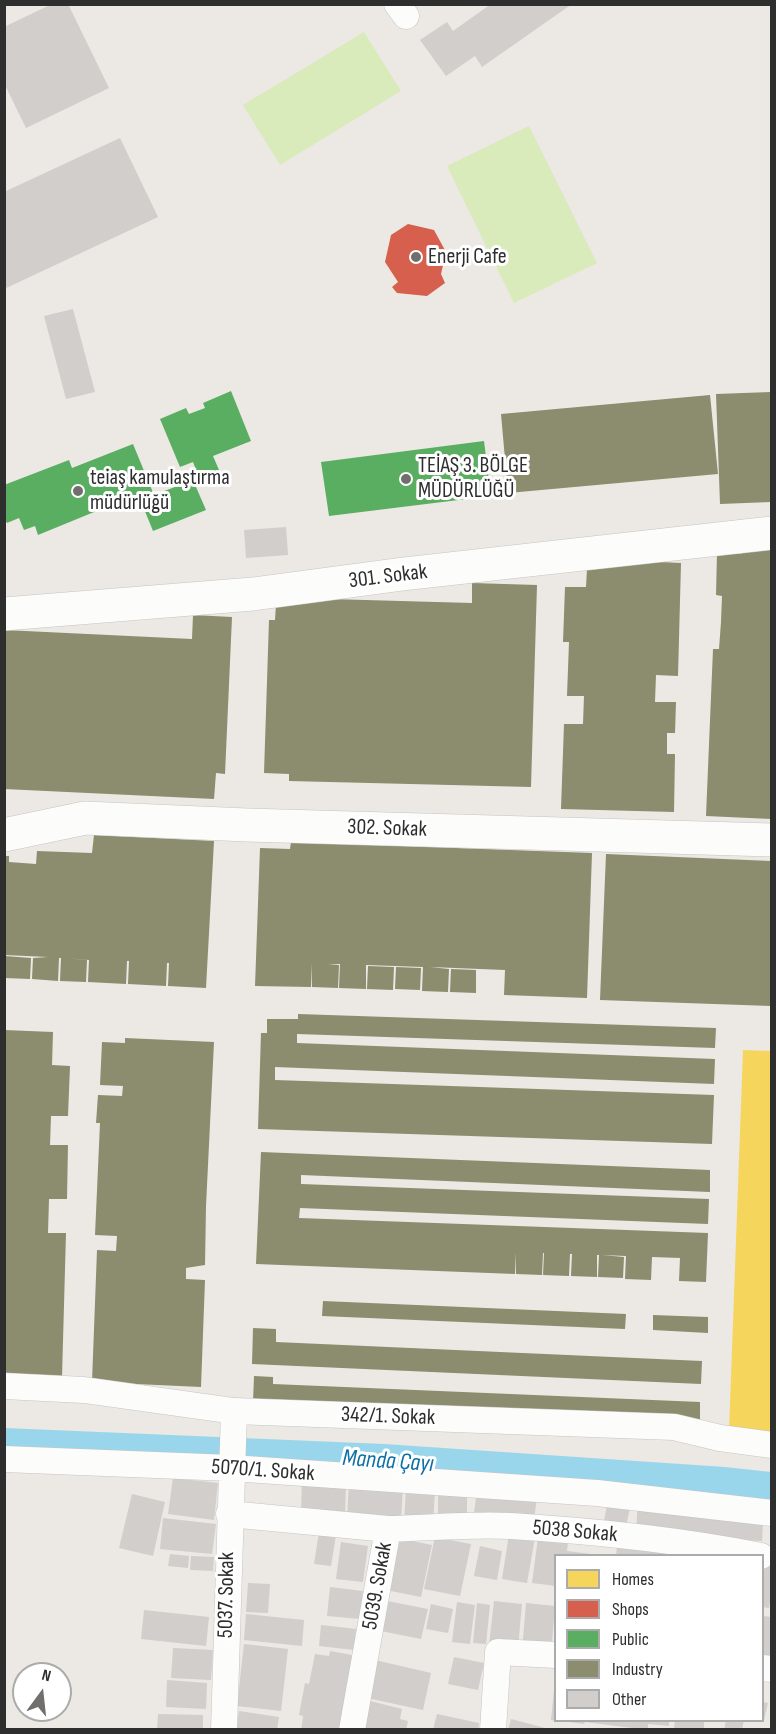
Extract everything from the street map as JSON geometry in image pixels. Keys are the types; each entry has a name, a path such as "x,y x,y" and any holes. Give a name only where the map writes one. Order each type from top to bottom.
{"street":[{"name":"301. Sokak","path":"4,614 253,594 403,574 771,533"},
{"name":"302. Sokak","path":"4,835 85,818 771,840"},
{"name":"342/1. Sokak","path":"4,1386 84,1390 234,1411 674,1428 720,1438 771,1445"},
{"name":"5037. Sokak","path":"224,1730 234,1411"},
{"name":"5070/1. Sokak","path":"4,1459 231,1464 597,1493 771,1513"},
{"name":"5039. Sokak","path":"230,1514 388,1529 352,1730"},
{"name":"5038 Sokak","path":"388,1529 509,1526 605,1534 751,1554"},
{"path":"493,1730 498,1652 554,1655"}],"green space":[{"path":"364,32 401,91 280,165 243,105"},
{"path":"529,126 597,263 514,303 447,166"}],"water":[{"name":"Manda Çayı","path":"5,1428 384,1444 725,1467 771,1472 771,1503 5,1459"}],"building: Homes":[{"path":"743,1050 772,1051 772,1432 729,1431"}],"building: Shops":[{"name":"Enerji Cafe","path":"408,224 434,230 446,252 441,274 445,283 427,296 397,293 392,287 398,282 385,262 391,235"}],"building: Public":[{"name":"teiaş kamulaştırma müdürlüğü","path":"231,391 251,441 213,456 219,470 199,478 193,462 180,467 160,419 186,408 189,414 205,408 203,403"},
{"name":"TEİAŞ 3. BÖLGE MÜDÜRLÜĞÜ","path":"484,441 491,496 329,516 321,462"},
{"name":"teiaş kamulaştırma müdürlüğü","path":"133,444 154,495 193,480 206,510 153,531 138,494 38,535 35,526 24,530 19,518 7,523 4,518 4,485 69,460 72,468"}],"building: Industry":[{"path":"771,392 771,502 720,504 716,394"},
{"path":"710,395 718,474 508,493 501,414"},
{"path":"771,546 771,819 706,816 713,649 719,649 721,622 722,596 716,595 717,553 741,554 742,551"},
{"path":"659,562 681,563 678,676 656,675 655,702 676,702 675,733 667,733 667,754 675,754 674,812 561,809 564,724 583,724 584,696 567,696 569,642 563,642 565,587 586,587 587,569"},
{"path":"472,583 537,585 531,787 289,781 289,774 264,773 269,620 275,620 276,604 294,598 472,603"},
{"path":"193,615 232,617 225,774 216,773 214,799 4,789 4,630 192,639"},
{"path":"94,835 214,841 206,988 168,986 169,963 167,963 166,986 128,984 129,961 127,961 126,984 88,982 89,960 63,958 87,960 86,982 60,981 61,958 59,958 58,981 32,979 33,958 48,957 4,955 4,856 9,856 9,862 36,864 37,851 92,853"},
{"path":"291,842 592,853 587,998 504,995 505,970 430,967 449,969 448,992 422,991 423,967 366,965 366,989 339,988 340,964 328,964 339,965 338,988 312,987 312,963 311,987 255,986 260,848 290,849"},
{"path":"606,854 771,861 771,1006 600,1000"},
{"path":"5,956 31,958 30,979 4,978"},
{"path":"368,966 394,967 393,990 367,989"},
{"path":"396,967 421,968 420,990 395,989"},
{"path":"451,969 476,970 476,993 450,992"},
{"path":"298,1014 716,1028 715,1048 297,1034 297,1043 715,1059 714,1084 275,1067 275,1080 714,1095 712,1144 258,1129 261,1033 267,1033 267,1019 298,1019"},
{"path":"4,1030 53,1032 52,1065 70,1066 68,1116 51,1116 50,1145 68,1145 67,1199 49,1199 48,1233 66,1233 62,1377 4,1376"},
{"path":"125,1038 214,1042 205,1265 186,1268 186,1279 205,1280 201,1387 92,1382 97,1250 116,1251 117,1236 95,1235 100,1123 96,1123 98,1095 122,1096 123,1086 100,1085 102,1042 125,1043"},
{"path":"261,1152 710,1170 710,1192 301,1175 301,1184 709,1199 708,1224 300,1208 299,1218 708,1233 706,1282 679,1281 680,1258 652,1257 651,1280 625,1279 626,1256 602,1255 624,1257 623,1278 598,1277 599,1255 597,1255 597,1277 571,1276 572,1254 570,1254 569,1276 543,1275 544,1253 542,1275 516,1274 516,1252 515,1274 256,1264"},
{"path":"323,1301 626,1314 625,1329 322,1316"},
{"path":"653,1315 708,1317 708,1333 653,1330"},
{"path":"253,1328 276,1329 276,1342 702,1361 701,1384 252,1364"},
{"path":"254,1376 273,1377 273,1384 700,1402 700,1421 253,1402"}],"building: Other":[{"path":"52,4 68,4 109,88 26,128 4,83 4,27"},
{"path":"491,4 572,4 482,67 475,56 446,76 420,40 447,22 453,31"},
{"path":"120,138 158,217 4,289 4,192"},
{"path":"73,309 95,392 66,399 44,316"},
{"path":"286,527 288,555 246,558 244,530"},
{"path":"173,1478 218,1483 214,1520 168,1514"},
{"path":"302,1481 346,1483 345,1516 301,1509"},
{"path":"349,1483 403,1486 401,1520 347,1518"},
{"path":"406,1489 435,1491 433,1525 404,1523"},
{"path":"477,1490 537,1497 533,1527 473,1520"},
{"path":"438,1491 467,1491 467,1526 438,1526"},
{"path":"132,1494 165,1502 153,1556 119,1548"},
{"path":"609,1494 632,1499 626,1526 604,1521"},
{"path":"638,1496 764,1503 762,1541 636,1534"},
{"path":"163,1518 216,1524 212,1554 160,1549"},
{"path":"510,1528 536,1532 527,1583 502,1579"},
{"path":"539,1530 569,1534 567,1551 591,1554 554,1554 554,1586 532,1583"},
{"path":"319,1532 336,1535 331,1566 314,1564"},
{"path":"392,1537 432,1545 421,1597 381,1589"},
{"path":"435,1537 471,1544 460,1596 424,1589"},
{"path":"341,1542 368,1546 363,1582 336,1579"},
{"path":"684,1545 683,1554 616,1554 617,1547"},
{"path":"480,1546 502,1551 497,1580 474,1576"},
{"path":"170,1554 189,1556 188,1568 168,1566"},
{"path":"191,1556 214,1557 213,1571 190,1570"},
{"path":"764,1560 772,1561 772,1590 769,1608 764,1607"},
{"path":"248,1583 270,1584 268,1613 246,1612"},
{"path":"330,1587 363,1591 360,1619 327,1616"},
{"path":"382,1600 428,1609 421,1639 376,1630"},
{"path":"494,1601 522,1604 518,1648 489,1645"},
{"path":"457,1602 475,1605 470,1644 452,1642"},
{"path":"477,1603 490,1605 486,1644 473,1643"},
{"path":"526,1603 554,1606 551,1654 522,1651"},
{"path":"431,1604 453,1609 448,1633 426,1629"},
{"path":"144,1610 209,1617 206,1646 141,1639"},
{"path":"246,1614 304,1620 302,1646 244,1640"},
{"path":"764,1616 772,1617 769,1661 764,1660"},
{"path":"321,1625 356,1629 354,1650 319,1646"},
{"path":"244,1644 288,1649 281,1711 237,1706"},
{"path":"173,1648 213,1650 211,1680 171,1678"},
{"path":"330,1651 352,1655 339,1730 301,1730 303,1716 299,1715 305,1683 309,1684 315,1654 329,1656"},
{"path":"454,1657 484,1663 478,1690 448,1684"},
{"path":"375,1660 431,1673 423,1710 367,1698"},
{"path":"167,1680 207,1683 206,1709 166,1707"},
{"path":"554,1690 554,1721 551,1720"},
{"path":"366,1700 402,1709 400,1719 408,1721 406,1730 359,1730"},
{"path":"764,1702 768,1703 764,1720"},
{"path":"239,1711 279,1717 277,1730 236,1730"},
{"path":"158,1714 203,1715 203,1730 157,1730"},
{"path":"437,1714 479,1723 478,1730 433,1730"},
{"path":"511,1719 549,1729 549,1730 508,1730"},
{"path":"585,1722 669,1722 669,1726 648,1724 648,1730"},
{"path":"675,1722 704,1722 704,1730 674,1730"},
{"path":"726,1722 744,1722 742,1730 724,1730"}],"place":[{"name":"Enerji Cafe","path":"416,257"},
{"name":"TEİAŞ 3. BÖLGE MÜDÜRLÜĞÜ","path":"406,479"},
{"name":"teiaş kamulaştırma müdürlüğü","path":"78,491"}]}
